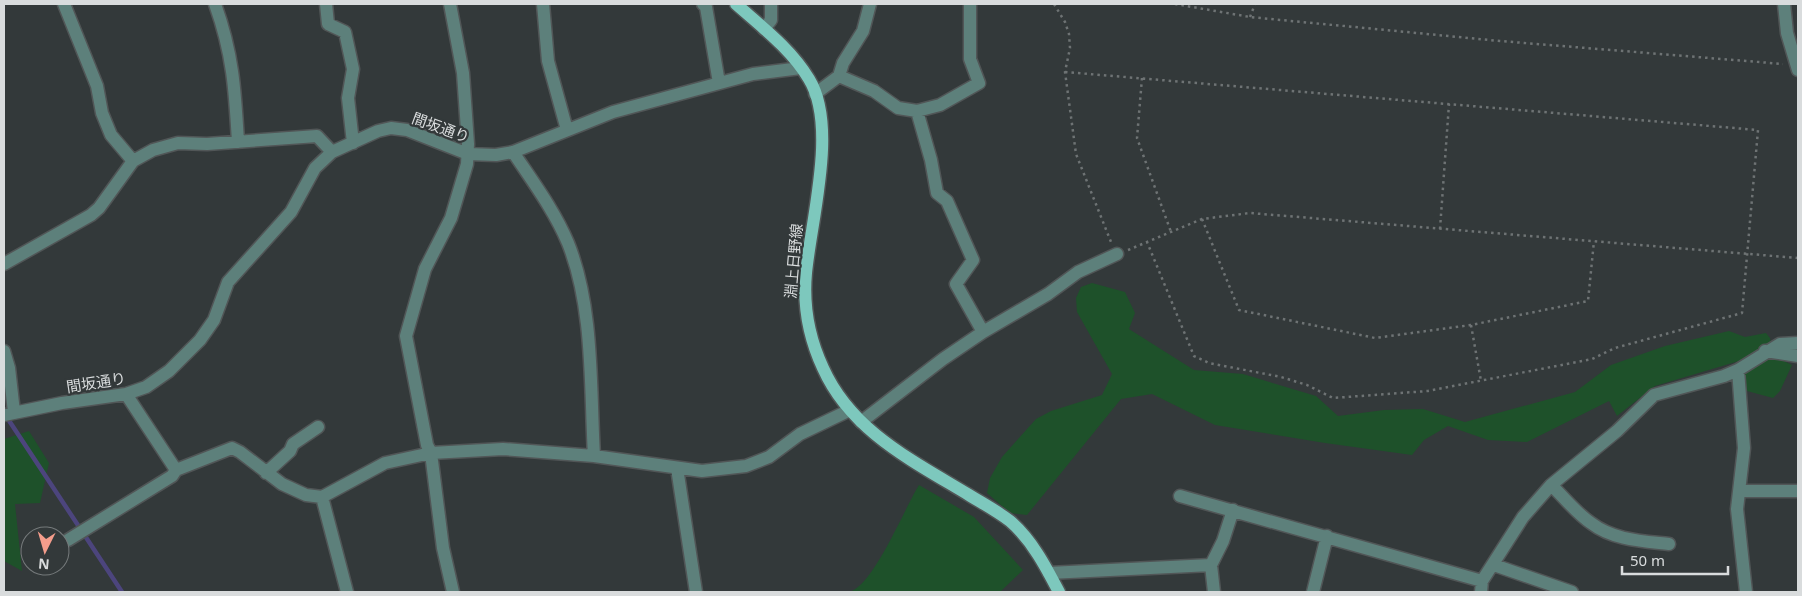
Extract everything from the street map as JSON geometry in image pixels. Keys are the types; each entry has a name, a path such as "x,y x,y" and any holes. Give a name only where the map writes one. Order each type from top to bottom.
{"main road":[{"name":"淵上日野線","path":"736,4 788,52 810,81 815,94 821,123 822,152 806,274 806,314 809,332 823,370 850,410 887,445 1011,523 1030,544 1050,573 1059,592"}],"street":[{"path":"64,4 94,76 102,113 111,136 133,160"},
{"path":"215,4 227,37 233,69 238,142"},
{"path":"326,4 328,24 345,32 353,69 348,98 353,142"},
{"path":"450,4 463,73 468,154 451,218 425,269 406,336 427,445 431,453 443,548 453,592"},
{"path":"543,4 548,61 567,130"},
{"path":"704,4 706,6 719,83"},
{"path":"764,29 771,20 771,4"},
{"path":"815,94 839,76 843,63 863,31 870,4"},
{"path":"839,76 874,91 898,108 917,111 940,105 979,82 970,59 970,4"},
{"path":"1784,4 1787,34 1797,67"},
{"name":"間坂通り","path":"9,414 126,394 146,388 169,371 200,340 214,320 228,282 291,212 315,168 332,152 353,142 391,128 407,130 468,154 496,155 513,152 612,112 753,74 801,68"},
{"path":"917,111 931,160 937,193 947,201 973,260 956,284 983,332"},
{"path":"4,264 91,215 99,208 133,160 142,154 178,143 207,144 317,136 332,152"},
{"path":"513,152 544,196 568,243 576,265 588,335 594,456"},
{"path":"861,422 943,359 983,332 1048,294 1078,272 1117,254"},
{"path":"1180,496 1327,536 1482,587 1523,517 1551,485 1617,431 1654,395 1738,370 1780,344 1798,343"},
{"path":"4,351 9,368 9,414"},
{"path":"1766,351 1798,356"},
{"path":"1738,370 1744,448 1737,509 1746,592"},
{"path":"126,394 176,470"},
{"path":"76,535 172,476 176,470 232,448 240,452 266,473 298,492 322,497 385,463 431,453 502,449 594,456 702,471 746,466 769,457 800,434 850,410"},
{"path":"266,473 290,451 293,444 318,426"},
{"path":"677,468 696,592"},
{"path":"1551,485 1591,523 1610,534 1622,538 1669,544"},
{"path":"1739,491 1798,491"},
{"path":"322,497 347,592"},
{"path":"1214,592 1211,565 1233,510"},
{"path":"1313,592 1327,536"},
{"path":"1494,564 1572,592"},
{"path":"1050,573 1211,565"}],"path":[{"path":"1054,4 1065,22 1069,34 1070,48 1065,72 1076,154 1105,230 1117,254 1202,219 1250,213 1798,258"},
{"path":"1175,4 1250,17 1797,67"},
{"path":"1250,17 1255,4"},
{"path":"1065,72 1758,130 1742,313 1615,348 1592,359 1481,382 1428,391 1334,398 1307,385 1281,377 1209,363 1194,356 1147,242"},
{"path":"1142,78 1137,138 1171,232"},
{"path":"1440,229 1449,104"},
{"path":"1202,219 1239,310 1375,338 1471,324 1588,301 1594,242"},
{"path":"1471,324 1481,382"}],"green space":[{"path":"1092,283 1125,292 1135,313 1129,329 1194,370 1243,374 1316,396 1338,416 1384,410 1423,409 1465,422 1575,392 1611,365 1665,346 1729,331 1745,337 1766,333 1770,338 1773,356 1792,365 1780,391 1773,398 1747,391 1739,361 1655,386 1617,416 1609,401 1527,442 1488,440 1448,426 1424,440 1412,455 1215,425 1152,394 1121,399 1027,515 1010,513 987,493 990,478 1002,457 1036,419 1051,411 1102,395 1112,374 1077,312 1076,298 1081,287"},
{"path":"29,431 49,463 40,503 15,504 20,570 4,561 4,439"},
{"path":"919,485 974,517 1023,570 1000,592 849,592 858,587 878,562"}],"waterway":[{"path":"6,416 122,592"}]}
